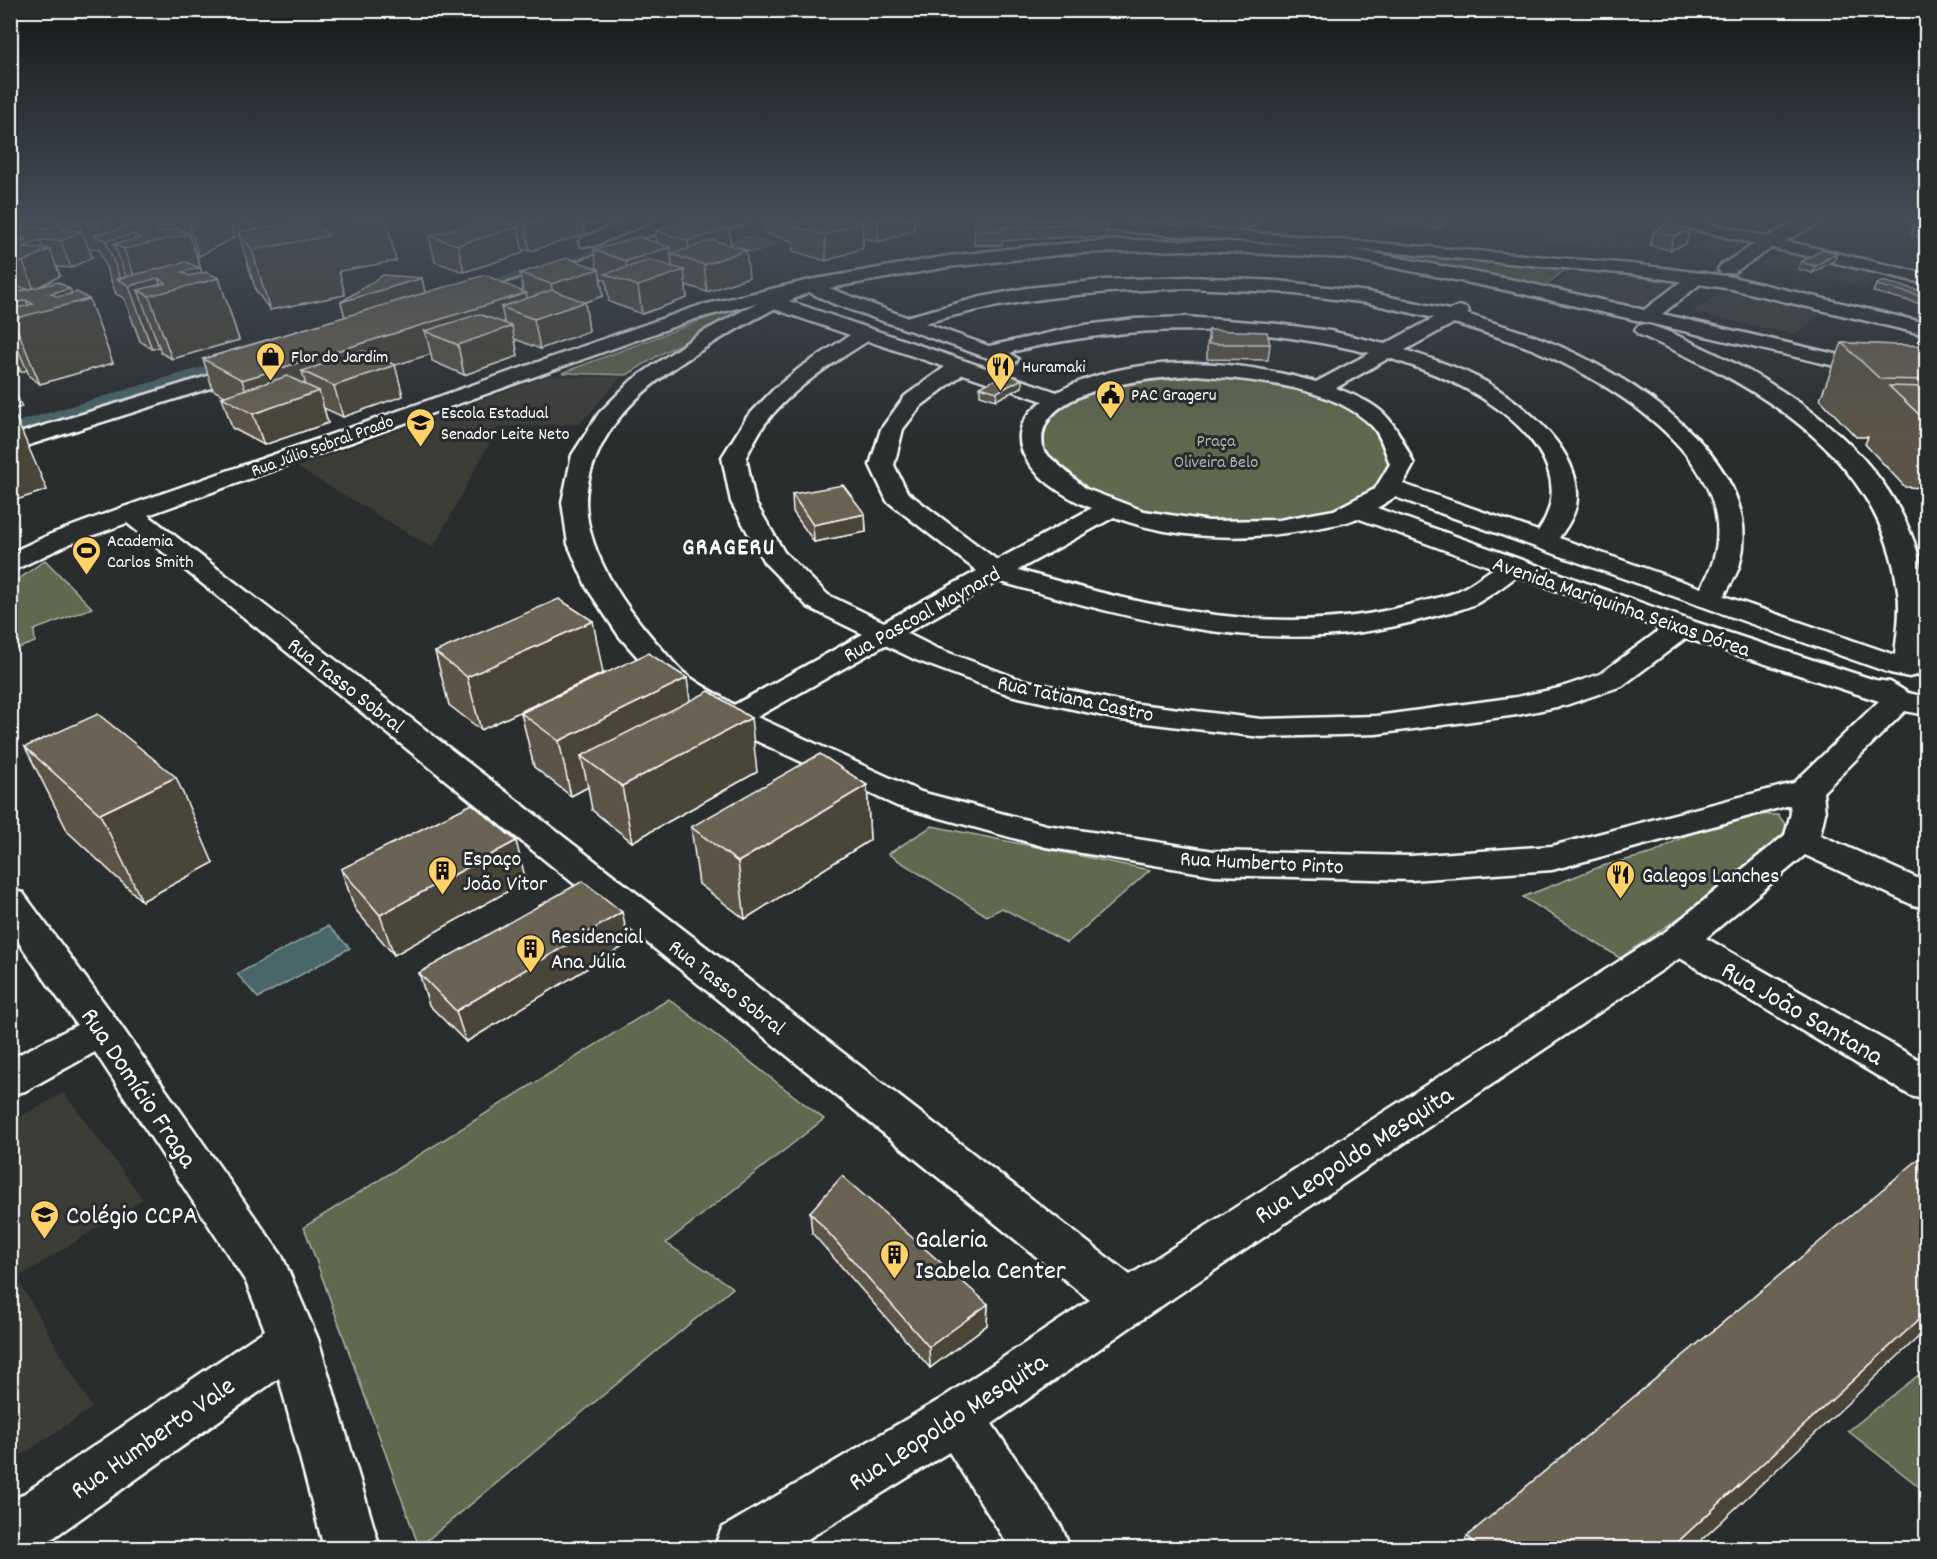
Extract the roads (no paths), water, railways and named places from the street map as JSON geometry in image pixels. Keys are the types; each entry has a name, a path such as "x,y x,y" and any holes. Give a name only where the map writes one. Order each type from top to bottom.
{"street":[{"path":"765,300 788,293"},
{"path":"817,293 1030,367"},
{"path":"905,322 964,306 1039,293"},
{"path":"1327,293 1452,316 1510,335 1565,357 1615,383 1658,412 1693,446 1718,481 1731,519 1728,559 1709,598"},
{"path":"1318,389 1499,293"},
{"path":"1535,293 1654,333 1733,371 1784,400 1833,439 1868,477 1893,523 1905,553 1912,592 1915,686 1806,790 1808,813 1801,840 1926,896"},
{"path":"1543,293 1926,381"},
{"path":"1648,316 1678,293"},
{"path":"1767,293 1926,329"},
{"path":"1834,293 1926,313"},
{"path":"765,300 959,367 1068,388 1126,375 1196,369 1238,372 1280,379 1318,389 1355,404 1383,423 1400,444 1403,467 1392,488 1360,510 1326,521 1296,527 1240,531 1194,528 1149,521 1108,509 1063,486 1046,473 1032,453 1030,433 1039,415 1068,388"},
{"name":"Rua Júlio Sobral Prado","path":"10,564 60,539 130,513 688,315 765,300"},
{"name":"Rua Humberto Pinto","path":"765,300 673,360 640,386 607,418 584,455 574,502 581,544 602,588 629,630 673,679 733,718 909,799 1046,836 1214,863 1411,868 1552,858 1806,790"},
{"path":"988,352 1053,335 1116,326 1183,323 1292,331 1387,351 1433,367 1474,386 1510,407 1538,432 1557,458 1565,486 1561,514 1544,541"},
{"name":"Rua Tatiana Castro","path":"866,334 820,362 786,388 758,418 735,457 743,502 773,556 818,602 926,654 1010,686 1122,711 1261,728 1376,725 1517,706 1566,696 1611,680 1682,627"},
{"path":"10,426 262,356 10,444"},
{"path":"1894,373 1910,359"},
{"path":"959,367 913,401 892,429 882,465 896,496 994,572 1100,602 1192,621 1291,630 1390,620 1468,597 1512,567"},
{"name":"Avenida Mariquinha Seixas Dórea","path":"1392,488 1709,598 1915,686"},
{"name":"Rua Pascoal Maynard","path":"733,718 1108,509"},
{"name":"Avenida Mariquinha Seixas Dórea","path":"1360,510 1682,627 1915,686"},
{"name":"Rua Tasso Sobral","path":"130,513 1128,1302"},
{"name":"Rua Leopoldo Mesquita","path":"742,1548 957,1418 1128,1302 1679,940 1801,840"},
{"name":"Rua Domício Fraga","path":"10,902 102,1030 265,1271 293,1339 352,1548"},
{"name":"Rua João Santana","path":"1679,940 1926,1084"},
{"path":"10,1079 102,1030"},
{"name":"Rua Humberto Vale","path":"10,1536 293,1339"},
{"path":"957,1418 1042,1548"}],"water":[{"path":"328,926 350,948 258,998 237,974"}],"waterway":[{"path":"454,298 472,293"},
{"path":"10,433 257,358"}],"place":[{"name":"Flor do Jardim","path":"270,382"},
{"name":"Huramaki","path":"1001,392"},
{"name":"PAC Grageru","path":"1110,420"},
{"name":"Escola Estadual Senador Leite Neto","path":"420,448"},
{"name":"Academia Carlos Smith","path":"86,576"},
{"name":"Espaço João Vitor","path":"442,896"},
{"name":"Galegos Lanches","path":"1621,900"},
{"name":"Residencial Ana Júlia","path":"530,974"},
{"name":"Colégio CCPA","path":"45,1240"},
{"name":"Galeria Isabela Center","path":"894,1280"}],"district":[{"name":"GRAGERU","path":"729,546"}],"park label":[{"name":"Praça Oliveira Belo","path":"1216,450"}]}
